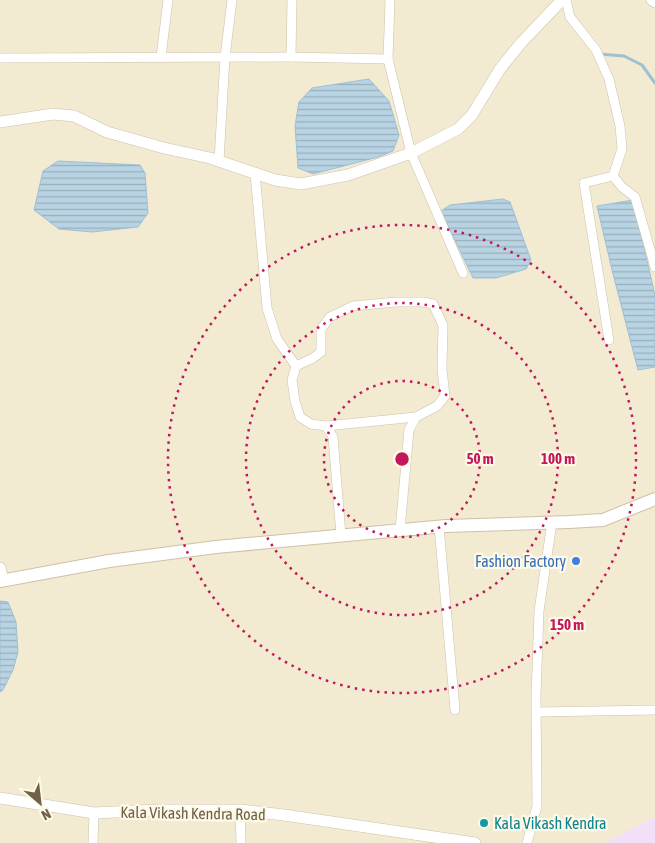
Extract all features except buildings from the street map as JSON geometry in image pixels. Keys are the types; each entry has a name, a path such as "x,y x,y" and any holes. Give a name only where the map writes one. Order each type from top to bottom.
{"main road":[{"path":"1,577 119,559 216,547 341,535 439,526 603,520 655,499"}],"street":[{"path":"161,57 168,0"},
{"path":"219,161 225,57 232,0"},
{"path":"291,57 292,0"},
{"path":"390,0 388,59 411,153 463,273"},
{"path":"0,122 53,114 74,116 107,132 164,148 210,158 275,180 301,184 348,176 411,153 458,129 472,115 500,69 521,43 562,0"},
{"path":"566,0 570,17 596,50 609,79 620,126 622,149 613,176"},
{"path":"0,58 291,57 388,59"},
{"path":"255,173 266,308 277,340 296,366"},
{"path":"613,176 622,187 635,197 655,267"},
{"path":"610,340 584,183 613,176"},
{"path":"405,302 433,304 443,325 442,369 445,396 436,406 416,417 326,426 311,424 300,417 295,401 292,380 296,366 321,352 321,329 330,317 354,306 405,302"},
{"path":"400,530 408,430 416,417"},
{"path":"326,426 333,437 341,535"},
{"path":"526,843 538,806 536,712 539,611 552,522"},
{"path":"439,526 455,710"},
{"path":"536,712 655,710"},
{"name":"Kala Vikash Kendra Road","path":"0,798 94,813 158,810 240,810 475,843"},
{"path":"240,810 241,843"},
{"path":"93,843 94,813"}],"shaded area":[{"path":"0,0 655,0 655,843 0,843"},
{"path":"655,817 655,843 605,843 610,840"}],"water":[{"path":"369,79 389,101 399,135 393,151 378,157 313,174 298,168 295,126 299,102 312,88"},
{"path":"58,161 140,165 145,173 148,213 138,227 92,232 59,229 34,210 43,171"},
{"path":"503,199 510,202 531,260 526,269 496,278 473,278 441,211 450,205"},
{"path":"633,200 655,295 655,367 638,370 597,206"},
{"path":"0,601 8,602 16,622 18,652 13,670 3,690 0,692"}],"waterway":[{"path":"599,54 624,56 642,65 655,83"}],"place":[{"name":"Fashion Factory","path":"576,561"},
{"name":"Kala Vikash Kendra","path":"484,823"}]}
